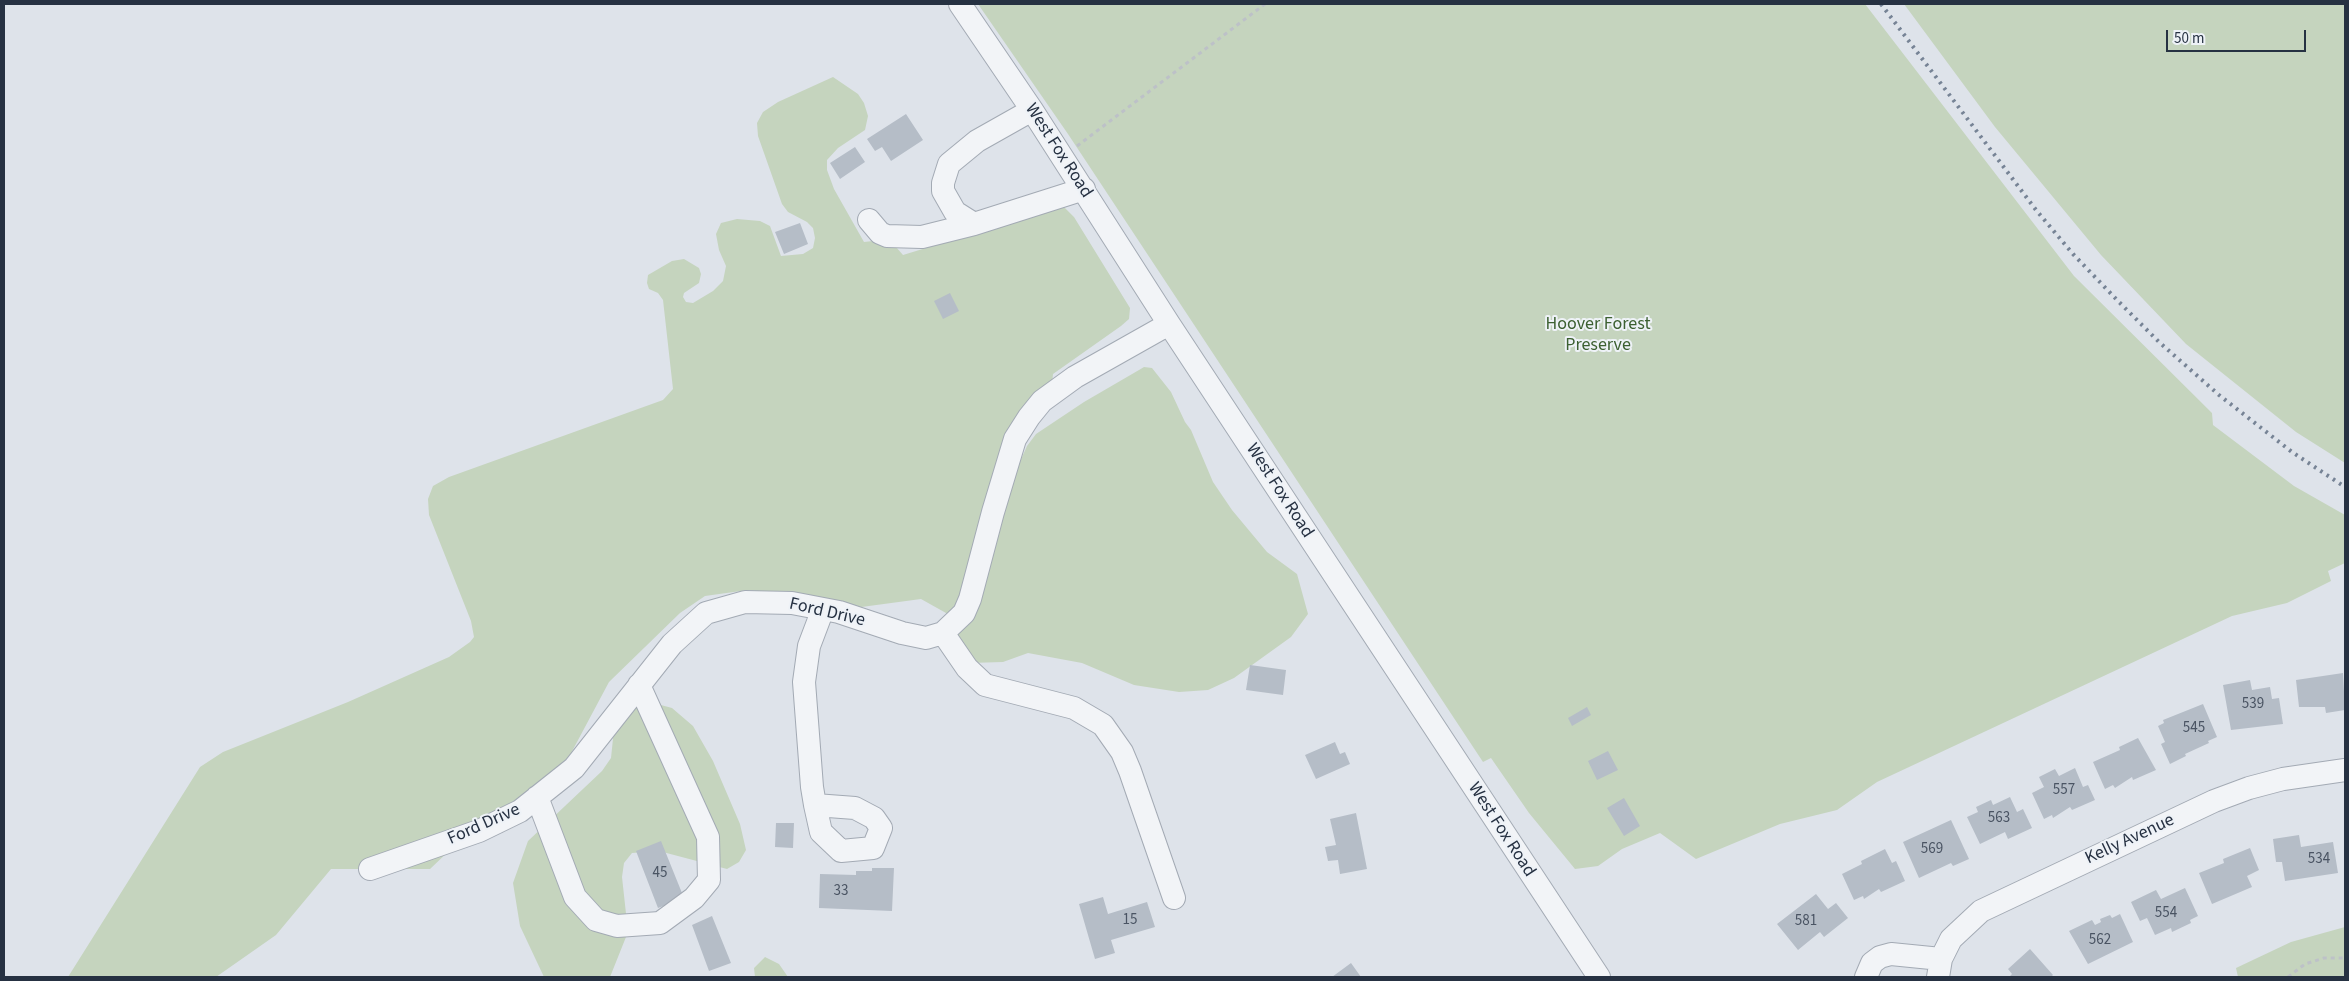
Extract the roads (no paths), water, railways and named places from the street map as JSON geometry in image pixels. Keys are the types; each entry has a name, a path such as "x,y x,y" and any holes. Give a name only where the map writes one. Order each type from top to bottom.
{"street":[{"name":"West Fox Road","path":"960,4 1063,157 1169,324 1599,977"},
{"path":"974,224 955,212 943,191 943,183 949,164 977,141 1032,110"},
{"path":"870,220 880,233 898,238 922,236 974,224 1084,189"},
{"path":"1169,324 1075,377 1042,401 1029,417 1015,438 970,600 964,613 943,633 967,668 985,685 1074,708 1103,725 1117,744 1130,771 1174,898"},
{"name":"Ford Drive","path":"370,869 480,831 520,811 574,768 672,644 706,613 745,602 792,603 823,609 926,638 943,633"},
{"path":"815,805 804,682 809,646 823,609"},
{"path":"537,797 575,897 596,920 617,926 660,923 694,898 709,880 708,837 639,685"},
{"name":"Kelly Avenue","path":"1866,977 1872,964 1880,957 1891,954 1939,968 1951,939 1981,911 2214,801 2249,788 2283,779 2345,770"}],"railway":[{"path":"1881,4 2036,210 2073,254 2118,301 2159,342 2219,395 2292,452 2345,487"}],"park label":[{"name":"Hoover Forest Preserve","path":"1598,335"}]}
